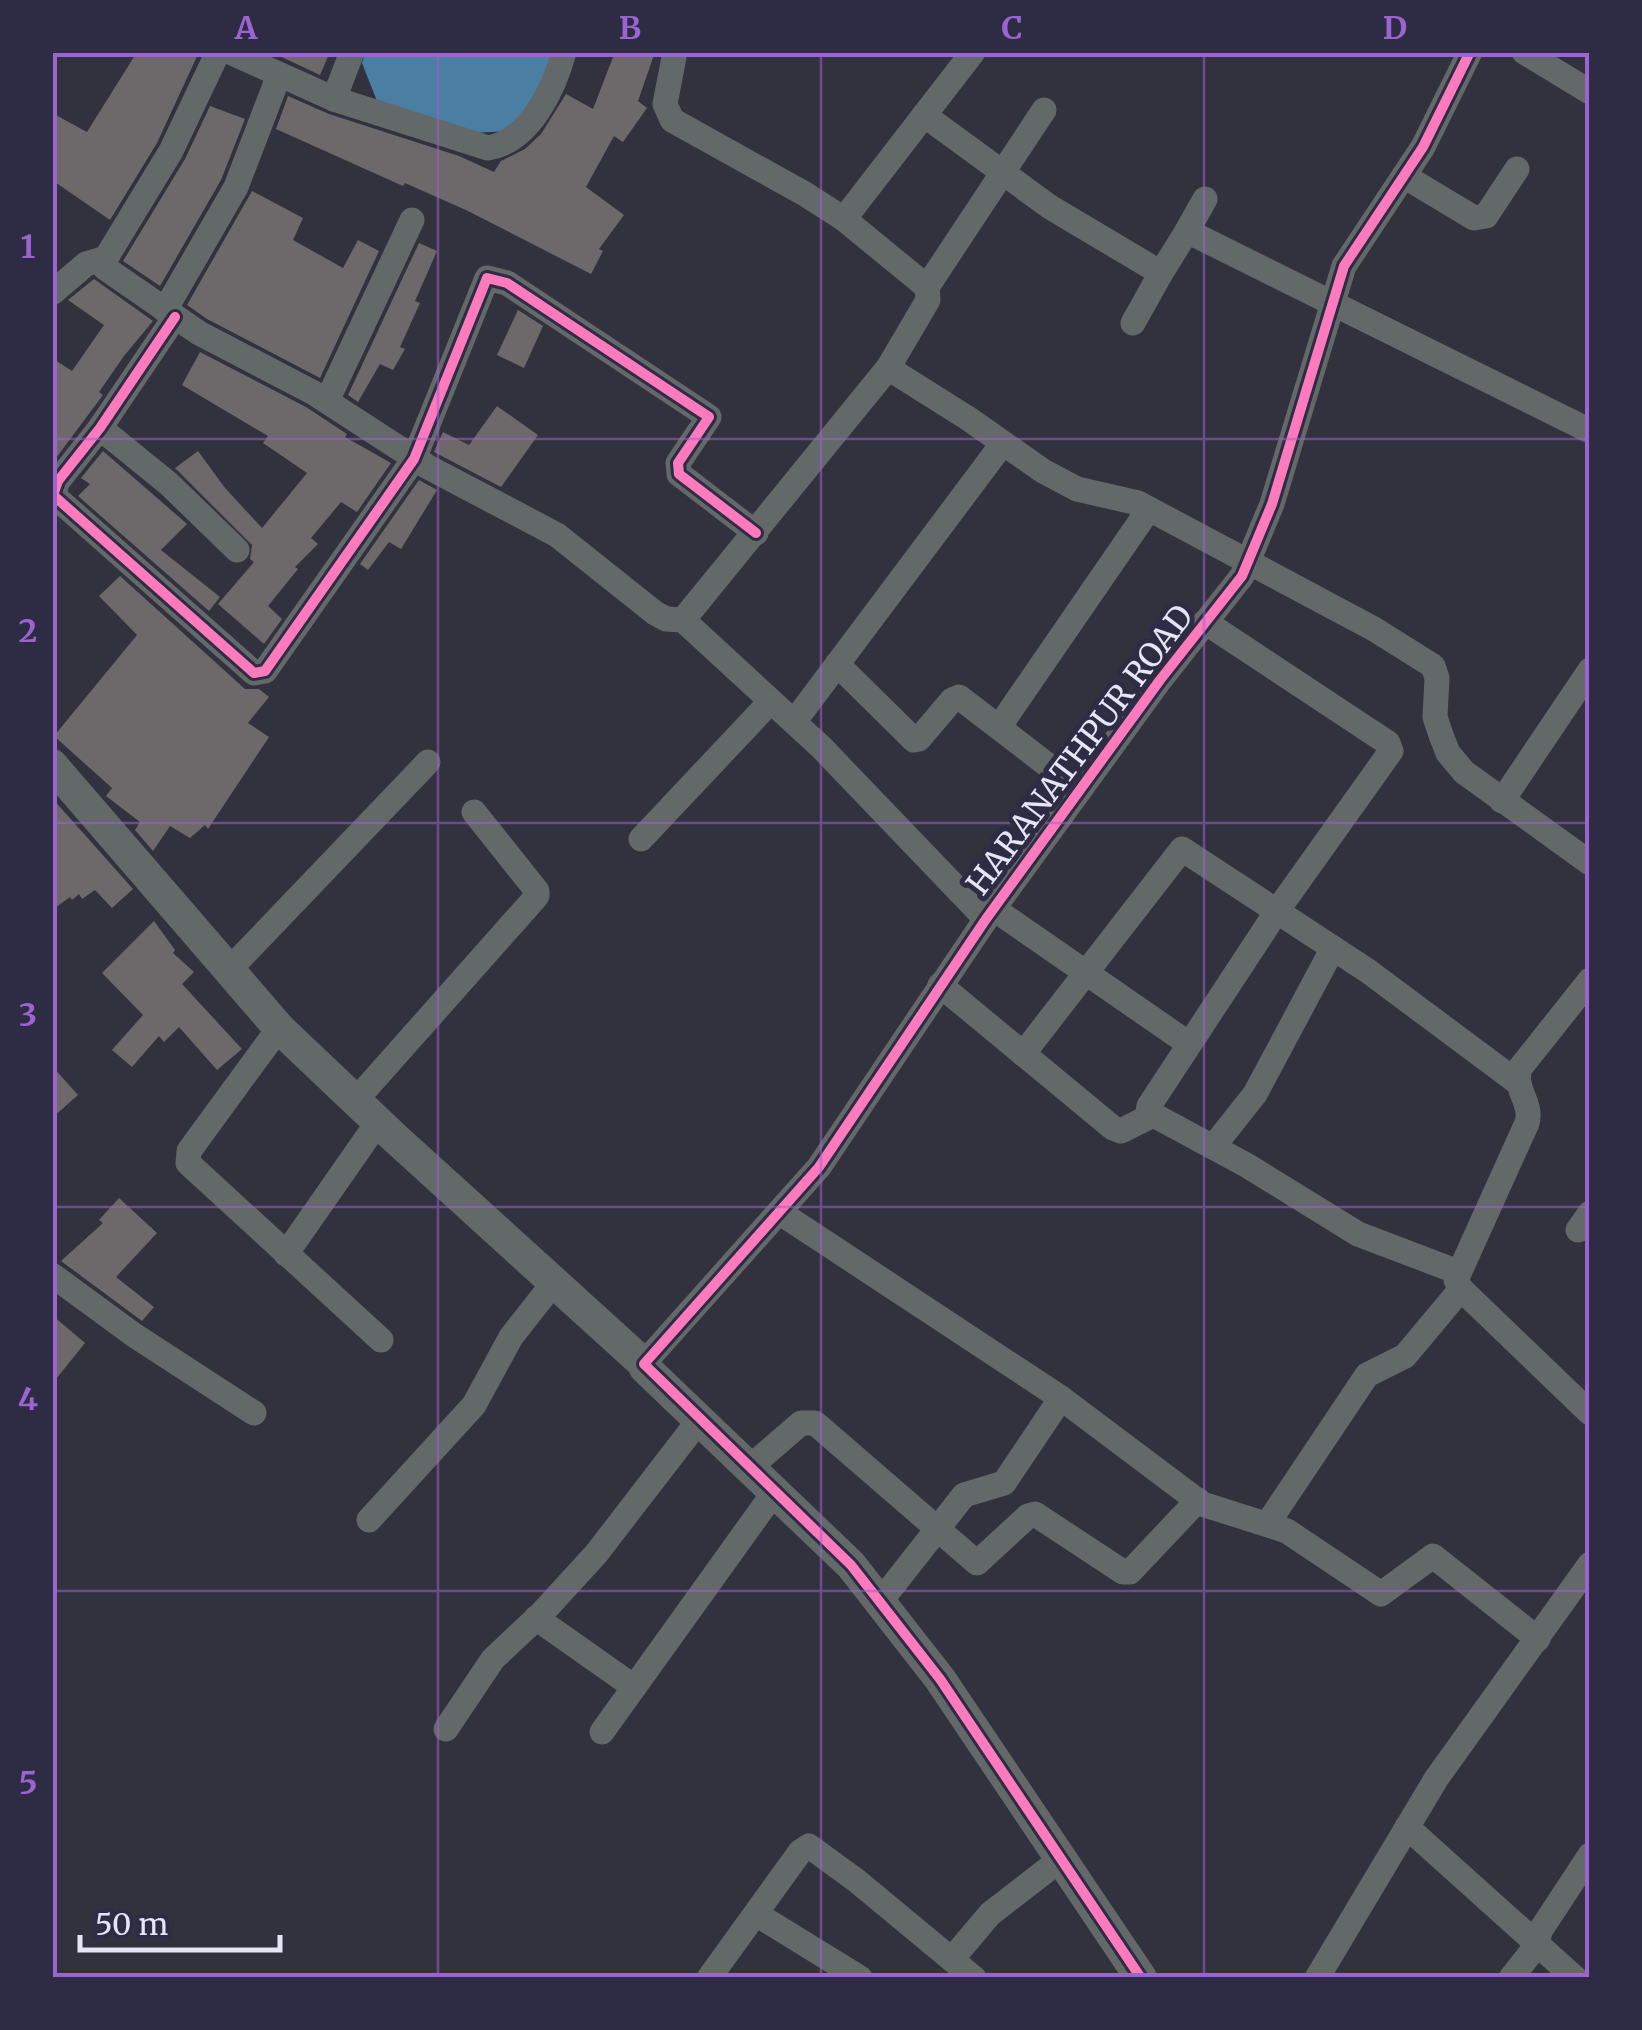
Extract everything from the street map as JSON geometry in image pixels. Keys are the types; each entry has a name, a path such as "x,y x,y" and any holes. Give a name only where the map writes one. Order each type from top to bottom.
{"street":[{"path":"218,52 172,151 106,258 105,268 170,314 327,401 414,459 557,535 655,613 666,619 683,620 794,722 990,914 1189,1044"},
{"path":"230,52 334,100 477,146 498,146 527,128 557,78 564,52"},
{"path":"334,100 352,52"},
{"path":"674,52 665,104 672,120 805,194 844,220 927,288"},
{"path":"844,220 973,52"},
{"name":"HARANATHPUR ROAD","path":"645,1363 818,1167 990,914 1242,576 1272,504 1344,266 1423,147 1470,52"},
{"path":"1524,52 1590,92"},
{"path":"278,74 236,188 170,314 100,428 58,481 53,495 254,673 260,674 296,632 414,459 482,284 491,277 507,283 710,417 678,463 679,474 756,533"},
{"path":"683,620 888,368 928,300 927,288 1044,110"},
{"path":"924,116 1050,207 1161,273"},
{"path":"1404,176 1474,218 1486,216 1516,169"},
{"path":"1133,324 1205,199"},
{"path":"327,401 412,220"},
{"path":"1187,231 1590,431"},
{"path":"52,292 86,264 106,258"},
{"path":"888,368 1044,471 1078,489 1130,500 1149,509 1374,629 1432,666 1437,678 1436,718 1448,753 1464,772 1590,863"},
{"path":"100,428 169,484 238,550"},
{"path":"794,722 1003,443"},
{"path":"999,727 1149,509"},
{"path":"1151,1116 1149,1106 1189,1044 1276,911 1391,748 1205,622"},
{"path":"837,664 914,740 919,740 955,698 963,699 1080,790"},
{"path":"1502,800 1590,670"},
{"path":"641,839 771,701"},
{"path":"229,970 428,762"},
{"path":"52,765 279,1028 645,1363 851,1564 940,1678 1141,1978"},
{"path":"286,1254 367,1112 537,896 474,812"},
{"path":"1023,1054 1180,850 1333,948 1517,1082 1529,1109 1527,1124 1460,1281 1405,1356 1366,1375 1268,1523"},
{"path":"1212,1148 1255,1094 1333,948"},
{"path":"1517,1082 1524,1060 1590,980"},
{"path":"940,986 1112,1128 1121,1131 1151,1116"},
{"path":"279,1028 187,1158 189,1167 381,1340"},
{"path":"1151,1116 1358,1234 1460,1281 1590,1413"},
{"path":"779,1212 1061,1398 1198,1500 1214,1509 1287,1531 1380,1594 1433,1556 1538,1639"},
{"path":"52,1275 134,1335 254,1412"},
{"path":"369,1520 474,1405 515,1330 555,1281"},
{"path":"880,1602 967,1493 1004,1483 1061,1398"},
{"path":"446,1729 493,1659 596,1554 700,1420"},
{"path":"750,1467 801,1423 815,1424 977,1563 1028,1516 1038,1514 1128,1573 1198,1500"},
{"path":"602,1732 774,1491"},
{"path":"1317,1978 1436,1780 1590,1564"},
{"path":"536,1618 634,1688"},
{"path":"1407,1827 1575,1978"},
{"path":"709,1978 800,1852 809,1846 974,1978"},
{"path":"1511,1978 1537,1945 1540,1931 1590,1855"},
{"path":"952,1959 990,1914 1061,1859"},
{"path":"756,1914 860,1978"}],"water":[{"path":"365,53 561,53 511,131 472,133 377,101 362,63"}],"building":[{"path":"137,52 199,52 157,143 110,220 52,180 52,113 87,132"},
{"path":"271,52 330,52 320,75"},
{"path":"615,52 655,52 638,101 647,108 623,142 614,136 586,187 624,215 599,249 603,251 591,274 468,211 276,129 288,96 494,172 501,161 525,149 541,134 566,94 593,109"},
{"path":"210,106 245,119 221,180 160,286 123,261 185,159"},
{"path":"252,191 303,218 293,240 343,268 358,240 379,251 320,378 187,305"},
{"path":"419,243 437,251 415,301 420,303 400,347 405,349 393,370 380,364 358,402 348,395"},
{"path":"94,279 153,321 124,356 99,392 103,395 56,458 52,456 52,358 72,371 104,325 68,300"},
{"path":"518,310 543,326 524,368 497,355"},
{"path":"200,352 306,407 347,434 345,437 391,463 357,512 341,502 311,538 318,544 295,567 298,569 268,606 282,619 264,644 218,604 254,562 250,559 252,545 175,468 198,451 262,528 307,473 263,443 268,436 182,385"},
{"path":"497,406 538,435 501,487 434,452 443,432 469,445"},
{"path":"103,451 187,524 161,550 220,597 209,611 78,496 90,484 81,478"},
{"path":"419,480 437,490 401,549 389,542 368,570 360,564"},
{"path":"120,576 245,689 259,689 269,697 248,723 269,737 208,829 205,825 190,838 170,826 153,851 135,830 140,822 106,796 112,788 54,736 137,635 99,596"},
{"path":"52,798 133,889 112,908 95,890 82,899 79,894 72,900 70,897 52,910"},
{"path":"154,921 175,950 173,953 194,972 182,984 242,1049 217,1070 179,1027 164,1042 159,1036 132,1067 112,1050 143,1015 102,973"},
{"path":"52,1066 78,1095 52,1118"},
{"path":"119,1198 157,1233 116,1277 154,1307 142,1321 61,1261 103,1223 99,1220"},
{"path":"52,1315 85,1343 52,1384"}],"cycle path":[{"path":"1141,1978 940,1679 851,1565 644,1364 819,1167 986,919 1160,680 1242,576 1272,504 1344,266 1423,147 1470,52"},
{"path":"175,317 100,428 58,481 53,495 254,673 265,671 414,459 487,278 507,283 709,417 678,463 679,474 756,533"}]}
